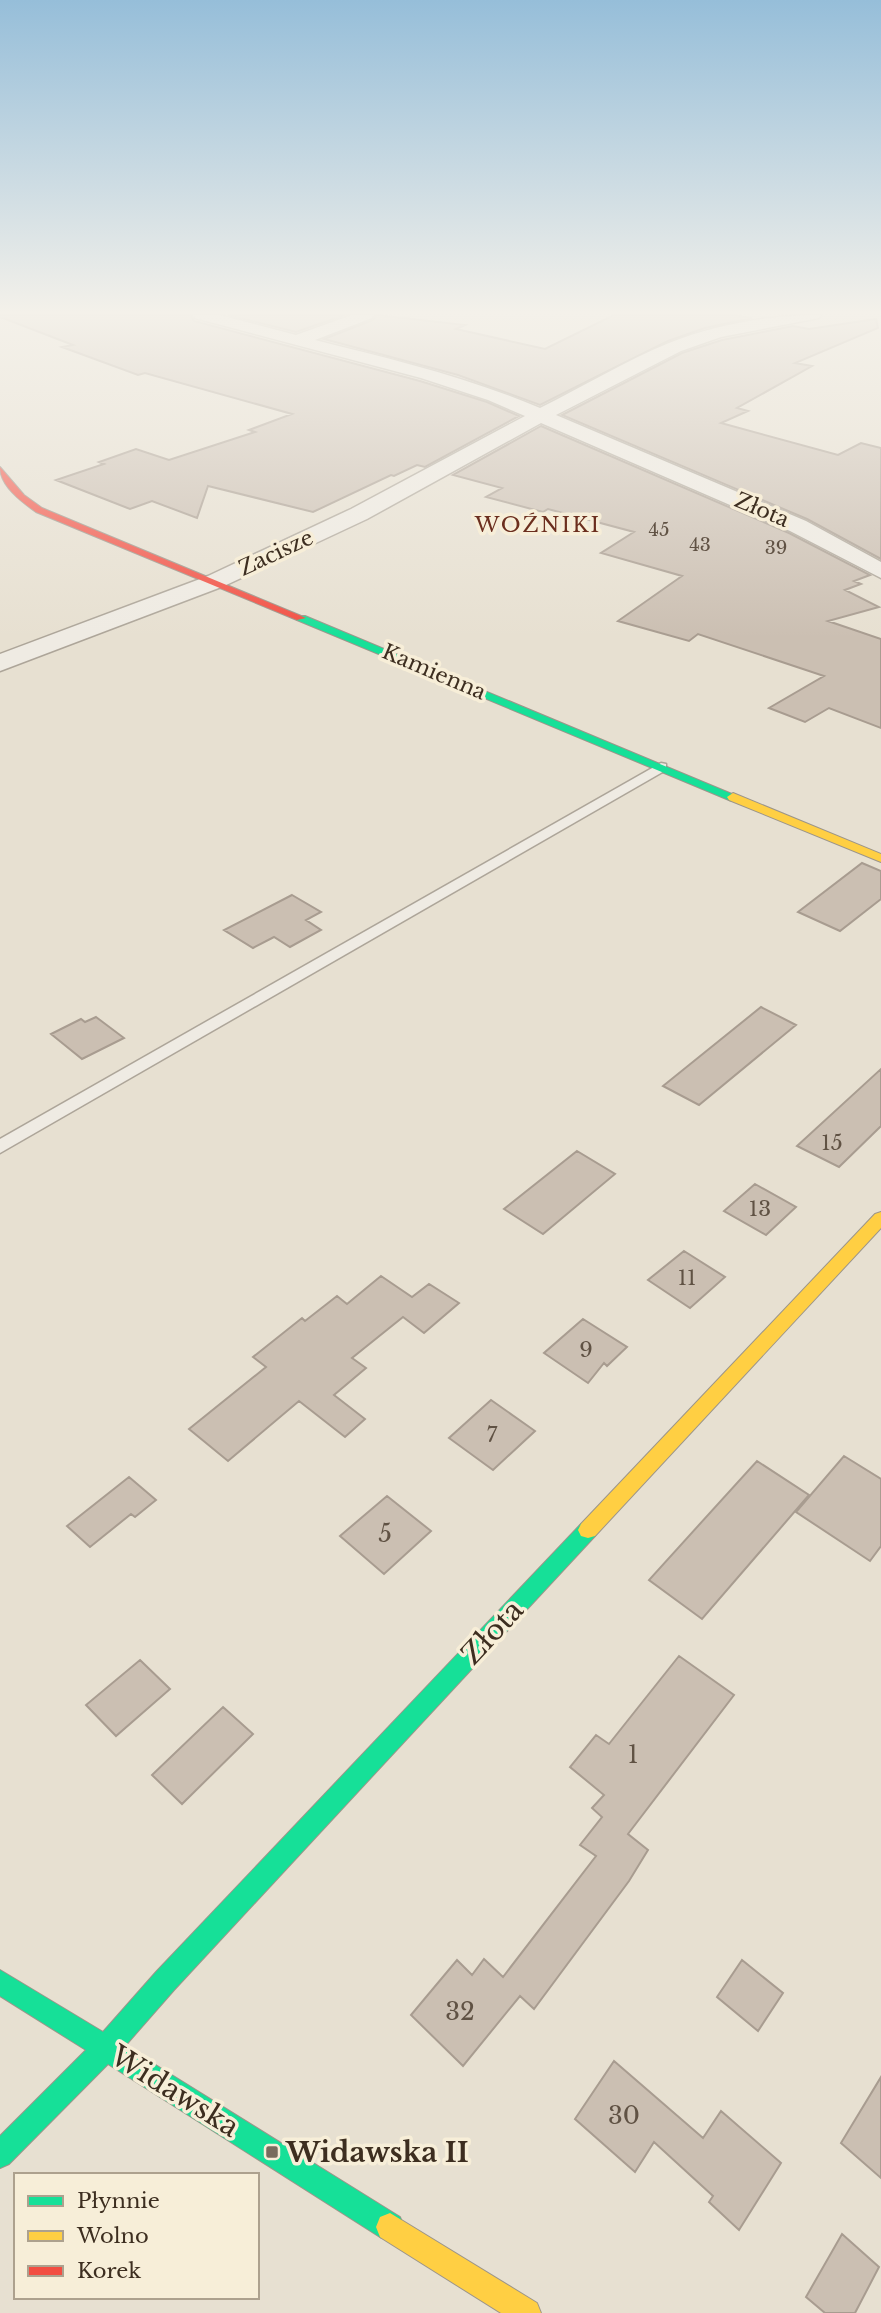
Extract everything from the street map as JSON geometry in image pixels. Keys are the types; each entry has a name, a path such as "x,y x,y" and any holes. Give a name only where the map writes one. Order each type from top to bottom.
{"street":[{"name":"Zacisze","path":"0,663 216,581 359,514 526,423"},
{"name":"Złota","path":"555,423 798,526 881,571"},
{"name":"Kamienna","path":"0,470 20,497 39,510 881,858"},
{"name":"Złota","path":"0,2155 106,2048 164,1981 881,1218"},
{"name":"Widawska","path":"0,1982 527,2313"}],"lane":[{"path":"0,1147 661,767"}],"building":[{"path":"268,423 506,423 425,467 417,465 391,475 313,512 208,486 197,518 152,501 130,509 56,480 104,464 99,462 136,449 169,460 255,432 249,430"},
{"path":"581,423 721,423 838,455 861,443 881,448 881,559 807,519"},
{"path":"541,426 789,533 870,575 854,581 861,584 845,590 879,607 828,621 881,639 881,728 829,708 805,722 769,708 824,676 698,634 689,641 618,621 682,576 601,553 634,532 548,509 543,512 486,497 502,488 453,475"},
{"path":"862,863 881,871 881,899 840,931 798,912"},
{"path":"292,895 321,912 306,920 321,930 290,947 274,937 253,948 224,930"},
{"path":"761,1007 796,1025 699,1105 663,1086"},
{"path":"96,1017 124,1038 82,1059 51,1034 81,1019 85,1022"},
{"path":"881,1069 881,1126 839,1167 797,1146"},
{"path":"577,1151 615,1174 543,1234 504,1209"},
{"path":"755,1184 796,1207 766,1235 724,1211"},
{"path":"684,1251 725,1277 690,1308 648,1280"},
{"path":"381,1276 412,1297 429,1284 459,1303 424,1333 403,1317 352,1358 366,1368 334,1395 365,1419 345,1437 299,1401 228,1461 189,1429 266,1367 253,1357 302,1318 305,1321 337,1296 347,1304"},
{"path":"583,1319 627,1347 607,1366 604,1363 588,1383 544,1353"},
{"path":"491,1400 535,1431 493,1470 449,1438"},
{"path":"844,1456 881,1479 881,1546 870,1561 796,1512"},
{"path":"757,1461 809,1495 702,1619 649,1580"},
{"path":"129,1477 156,1500 135,1517 131,1514 90,1547 67,1526"},
{"path":"387,1496 431,1531 384,1574 340,1536"},
{"path":"679,1656 734,1695 628,1834 648,1850 629,1881 534,2009 520,1996 463,2066 411,2015 457,1960 472,1975 484,1959 503,1977 596,1856 580,1845 602,1817 592,1808 604,1795 570,1767 596,1735 609,1744"},
{"path":"140,1660 170,1689 116,1736 86,1705"},
{"path":"223,1707 253,1734 182,1804 152,1775"},
{"path":"742,1960 783,1993 758,2031 717,1997"},
{"path":"614,2061 703,2138 721,2111 781,2163 739,2230 709,2202 713,2196 654,2142 635,2172 575,2119"},
{"path":"881,2077 881,2178 841,2143"},
{"path":"842,2234 879,2267 855,2313 825,2313 806,2297"}],"traffic: fast":[{"path":"301,618 733,797"},
{"path":"0,2155 106,2048 165,1981 588,1530"},
{"path":"0,1982 390,2227"}],"traffic: slow":[{"path":"733,797 881,858"},
{"path":"588,1530 881,1218"},
{"path":"390,2227 527,2313"}],"traffic: jam":[{"path":"0,470 21,497 39,510 301,618"}],"place":[{"name":"Widawska II","path":"272,2152"}],"district":[{"name":"WOŹNIKI","path":"538,525"}]}
